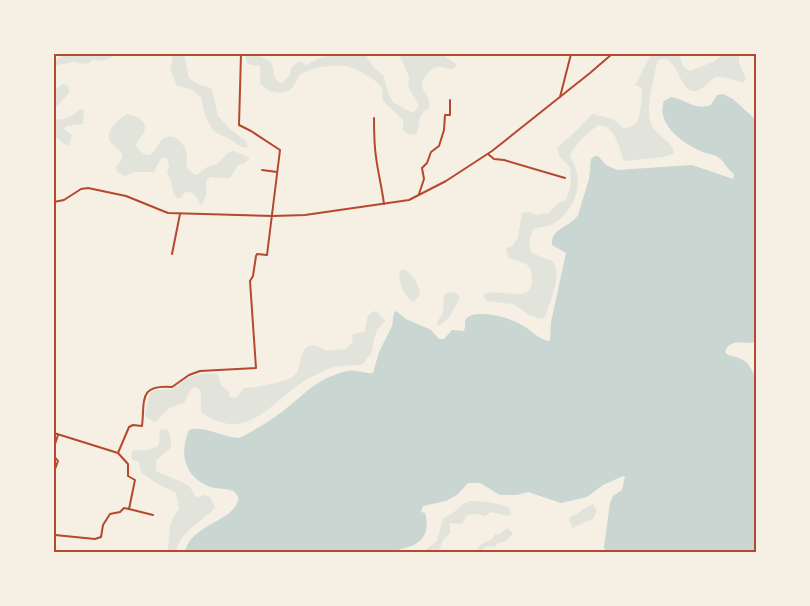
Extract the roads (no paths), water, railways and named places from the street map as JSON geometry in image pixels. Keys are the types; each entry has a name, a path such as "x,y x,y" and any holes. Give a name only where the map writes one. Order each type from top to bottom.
{"street":[{"path":"118,453 129,427 133,425 142,426 144,396 148,391 172,387 189,375 200,371 256,368 250,281 253,276 257,254 268,255 280,150 239,125 241,54"},
{"path":"560,97 571,54"},
{"path":"54,202 64,200 81,189 88,188 120,194 168,213 273,216 304,215 409,200 446,181 488,154 612,54"},
{"path":"418,196 424,179 422,168 427,163 432,152 439,146 444,130 445,115 450,115 450,100"},
{"path":"374,118 375,153 378,172 382,182 384,204"},
{"path":"488,154 494,159 504,160 565,178"},
{"path":"262,170 277,172"},
{"path":"172,254 180,214"},
{"path":"54,433 118,453 128,464 128,476 135,480 129,509"},
{"path":"54,447 58,435"},
{"path":"54,456 58,461 54,472"},
{"path":"56,535 95,539 101,537 104,525 110,514 120,512 124,508 153,515"}]}
